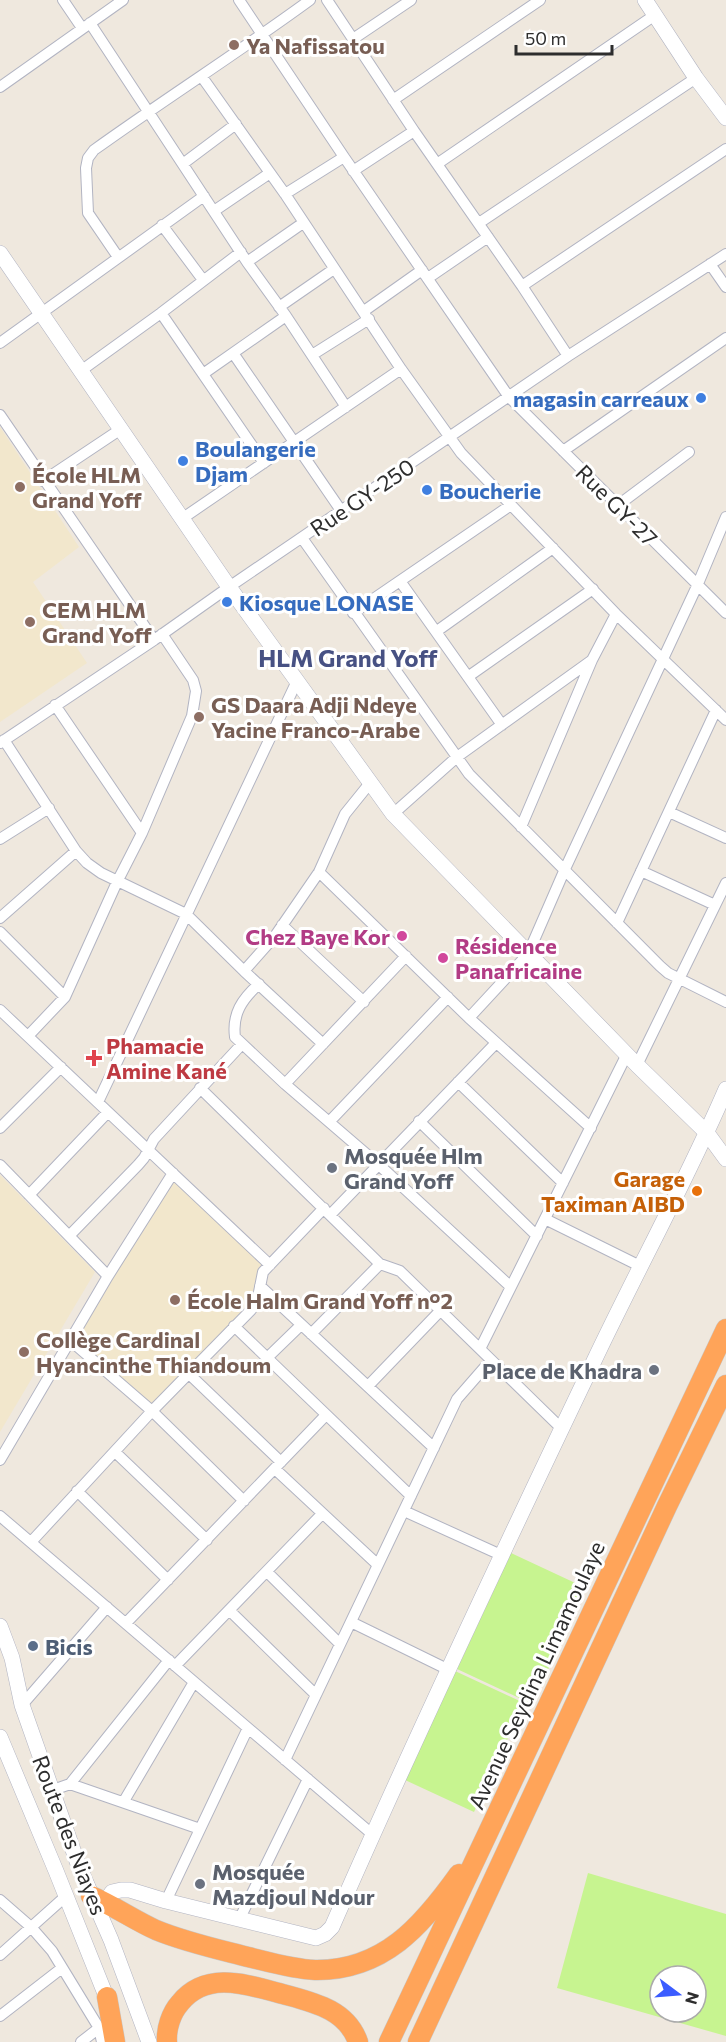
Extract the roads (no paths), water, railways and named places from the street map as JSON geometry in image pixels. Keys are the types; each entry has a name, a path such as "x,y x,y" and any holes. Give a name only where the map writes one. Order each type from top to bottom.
{"highway":[{"name":"Avenue Seydina Limamoulaye","path":"389,2042 726,1329"},
{"path":"418,2042 726,1385"},
{"path":"98,1899 154,1929 176,1937 281,1965 313,1970 341,1969 362,1964 386,1952 408,1935 448,1890 488,1832"},
{"path":"167,2042 170,2022 176,2008 186,1996 198,1988 225,1982 241,1983 321,2005 345,2020 352,2028 358,2042"},
{"path":"106,1997 115,2042"},
{"path":"424,2042 434,2011"}],"street":[{"path":"63,0 86,26 148,111 346,407"},
{"path":"0,87 123,0"},
{"name":"Rue GY-27","path":"239,0 353,171 509,397 726,613"},
{"path":"118,258 88,213 86,168 88,158 94,150 148,111 202,77 310,0"},
{"path":"327,0 568,356"},
{"path":"353,39 411,0"},
{"path":"393,100 540,0"},
{"path":"645,0 696,78 726,116"},
{"path":"437,164 655,15"},
{"path":"202,77 285,194 401,369 461,453 616,614 726,720"},
{"path":"479,223 696,78"},
{"path":"184,163 236,124"},
{"path":"353,171 414,131"},
{"path":"522,286 726,149"},
{"path":"285,194 344,157"},
{"path":"214,211 270,173"},
{"path":"0,343 204,196"},
{"path":"82,370 203,280 303,223"},
{"path":"162,225 203,280"},
{"path":"312,356 425,274 488,237"},
{"path":"0,253 230,586 393,814 632,1060 707,1133 726,1159"},
{"name":"Rue GY-250","path":"2,742 568,356 726,254"},
{"path":"711,264 726,287"},
{"path":"203,374 233,353 334,269"},
{"path":"161,313 264,463"},
{"path":"563,451 726,338"},
{"path":"233,353 342,512"},
{"path":"183,518 401,369"},
{"path":"0,415 44,481 158,637 194,680 196,691 192,716 142,832 65,997 28,1036"},
{"path":"44,481 121,429"},
{"path":"617,506 689,452"},
{"path":"353,613 511,505"},
{"path":"469,1018 528,954 697,586 726,517"},
{"path":"302,538 469,774 660,966 679,979 726,1002"},
{"path":"437,631 553,548"},
{"path":"400,581 502,725"},
{"path":"469,676 593,589"},
{"path":"520,827 592,660 616,614"},
{"path":"393,814 457,758 592,660"},
{"path":"98,1102 297,681"},
{"path":"55,705 142,832"},
{"path":"617,923 716,710"},
{"path":"2,742 49,808 76,851 87,863 117,882 186,914 323,1044"},
{"path":"244,971 265,950 319,872 345,814 370,783"},
{"path":"0,838 49,808"},
{"path":"669,812 726,838"},
{"path":"0,918 76,851"},
{"path":"641,871 715,905"},
{"path":"319,872 469,1018 591,1128"},
{"path":"480,1349 591,1128 679,979 726,883"},
{"path":"282,925 364,1002"},
{"path":"0,932 65,997"},
{"path":"285,1084 406,956"},
{"path":"259,984 246,995 240,1006 235,1018 235,1037 285,1084 378,1164 511,1287"},
{"path":"330,1121 448,997"},
{"path":"0,1010 270,1265"},
{"path":"31,1542 188,1373 251,1310 257,1302 263,1272 378,1164 496,1042"},
{"path":"69,1236 138,1165 154,1139 242,1044"},
{"path":"0,1128 61,1067"},
{"path":"458,1082 563,1183"},
{"path":"200,1088 380,1264 400,1271 561,1428"},
{"path":"98,1899 121,1890 137,1892 316,1938 325,1934 332,1927 447,1669 561,1428 707,1133 726,1089"},
{"path":"29,1195 108,1112"},
{"path":"419,1121 537,1236"},
{"path":"0,1165 108,1276"},
{"path":"0,1460 108,1276 172,1173"},
{"path":"545,1219 640,1266"},
{"path":"312,1334 380,1264"},
{"path":"260,1286 434,1448"},
{"path":"368,1386 441,1310"},
{"path":"267,1358 302,1325"},
{"path":"234,1326 411,1496"},
{"path":"71,1341 152,1411 244,1501"},
{"path":"285,1760 457,1399 491,1360"},
{"path":"188,1373 278,1465 322,1514 378,1565"},
{"path":"126,1623 326,1415"},
{"path":"115,1452 207,1540"},
{"path":"77,1491 168,1580"},
{"path":"404,1511 501,1555"},
{"path":"53,1791 70,1785 172,1663 229,1610 322,1514"},
{"path":"0,1516 372,1834"},
{"path":"267,1572 340,1644"},
{"path":"22,1705 107,1607"},
{"path":"229,1610 316,1695"},
{"path":"351,1622 447,1669"},
{"name":"Route des Niayes","path":"0,1626 12,1658 22,1705 53,1791 98,1899 149,2042"},
{"path":"124,1802 194,1682"},
{"path":"166,1901 248,1728"},
{"name":"Route des Niayes","path":"0,1737 66,1896 122,2042"},
{"path":"239,1920 308,1779"},
{"path":"70,1785 200,1829"},
{"path":"0,1955 66,1896"},
{"path":"0,1900 31,1926 52,1951 99,2028 102,2042"},
{"path":"0,2016 62,1968"},
{"path":"81,2042 99,2028"}],"place":[{"name":"Ya Nafissatou","path":"234,45"},
{"name":"magasin carreaux","path":"701,398"},
{"name":"Boulangerie Djam","path":"183,461"},
{"name":"École HLM Grand Yoff","path":"20,487"},
{"name":"Boucherie","path":"427,490"},
{"name":"Kiosque LONASE","path":"227,602"},
{"name":"CEM HLM Grand Yoff","path":"30,622"},
{"name":"GS Daara Adji Ndeye Yacine Franco-Arabe","path":"199,717"},
{"name":"Chez Baye Kor","path":"402,936"},
{"name":"Résidence Panafricaine","path":"443,958"},
{"name":"Phamacie Amine Kané","path":"94,1058"},
{"name":"Mosquée Hlm Grand Yoff","path":"332,1168"},
{"name":"Garage Taximan AIBD","path":"697,1191"},
{"name":"École Halm Grand Yoff n°2","path":"175,1300"},
{"name":"Collège Cardinal Hyancinthe Thiandoum","path":"24,1352"},
{"name":"Place de Khadra","path":"654,1370"},
{"name":"Bicis","path":"33,1646"},
{"name":"Mosquée Mazdjoul Ndour","path":"200,1884"}],"district":[{"name":"HLM Grand Yoff","path":"348,657"}]}
